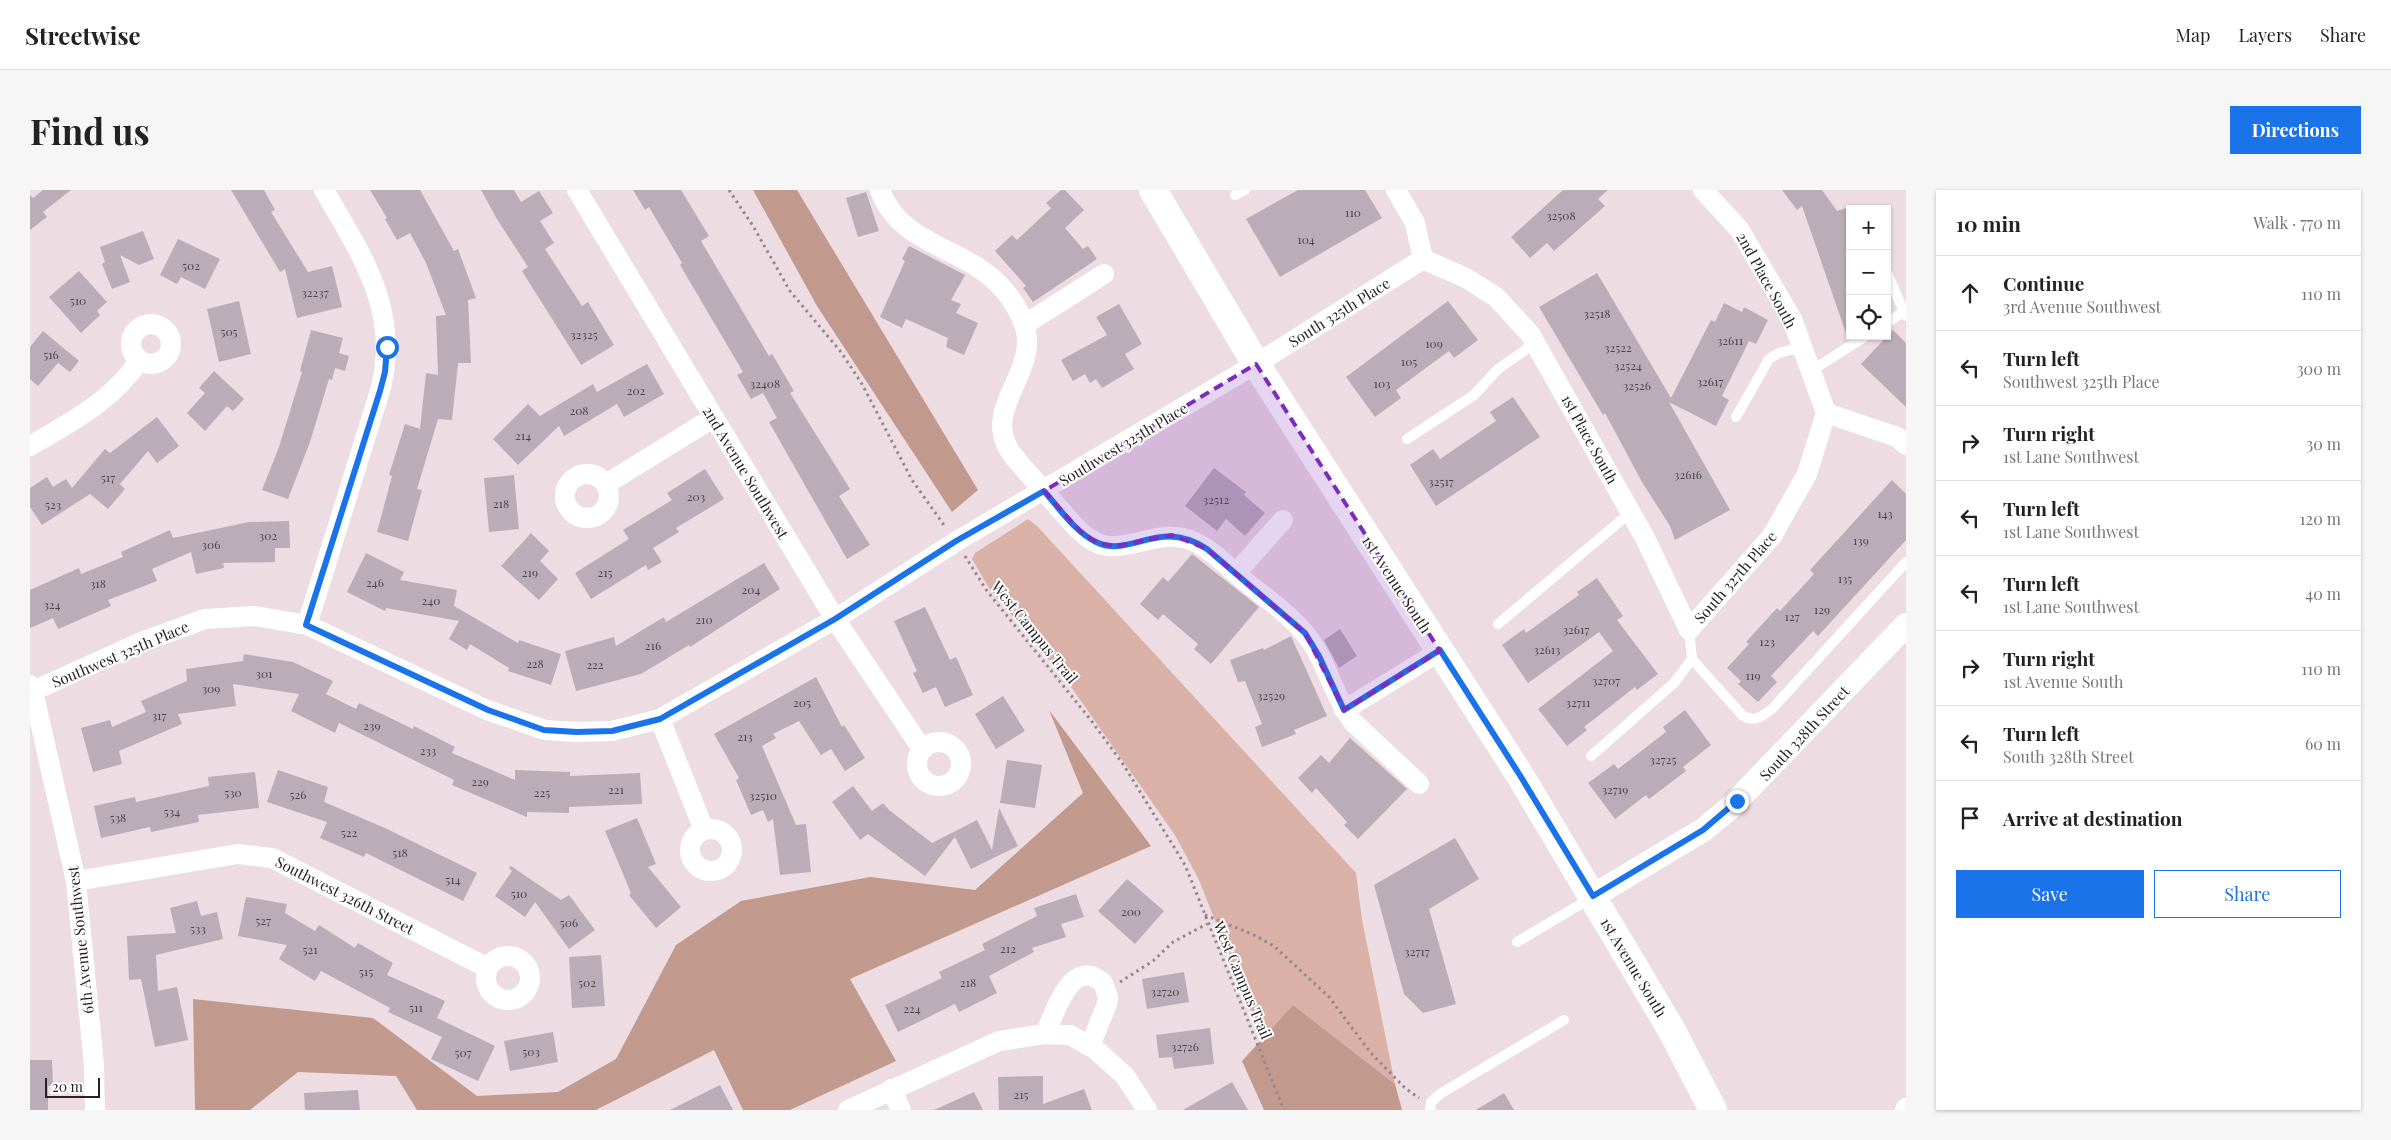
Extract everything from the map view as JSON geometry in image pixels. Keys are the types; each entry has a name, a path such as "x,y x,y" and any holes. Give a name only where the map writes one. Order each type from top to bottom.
{"main road":[{"name":"1st Avenue South","path":"1153,190 1256,364 1521,777 1671,1029 1713,1110"}],"street":[{"path":"306,625 380,391 385,372 387,347 381,300 374,280 363,256 324,190"},
{"name":"2nd Avenue Southwest","path":"577,190 835,619 922,749"},
{"path":"880,190 892,214 909,231 960,255 994,279 1009,296 1024,325 1026,350 1005,407 1003,431 1012,453 1081,532 1097,543 1117,546 1162,536 1183,537 1207,549 1290,618 1308,637 1322,661 1344,710 1352,722 1419,784"},
{"path":"1396,190 1415,223 1423,259"},
{"name":"2nd Place South","path":"1703,190 1740,229 1792,319 1826,413"},
{"name":"South 325th Place","path":"1256,364 1423,259"},
{"name":"1st Place South","path":"1423,259 1466,278 1496,297 1530,334 1631,512 1689,630"},
{"path":"1024,325 1104,274"},
{"path":"30,446 94,409 113,393 139,361"},
{"name":"Southwest 325th Place","path":"32,688 139,643 205,618 255,616 306,625 488,710 544,730 577,732 612,731 660,719 835,619 956,541 1044,491 1256,364"},
{"path":"1826,413 1897,437 1906,445"},
{"name":"South 327th Place","path":"1689,630 1772,536 1806,474 1826,413"},
{"path":"606,484 713,418"},
{"path":"1236,573 1283,520"},
{"name":"South 328th Street","path":"1593,896 1688,839 1730,808 1906,625"},
{"path":"1344,710 1440,650"},
{"name":"6th Avenue Southwest","path":"32,688 76,881 94,1066 95,1110"},
{"path":"660,719 704,830"},
{"name":"Southwest 326th Street","path":"76,881 238,854 272,858 488,968"},
{"path":"1045,1034 1067,989 1077,978 1091,976 1098,978 1107,990 1106,1004 1093,1048"},
{"path":"848,1110 999,1041 1045,1034 1070,1035 1093,1048 1125,1076 1147,1110"},
{"path":"891,1089 901,1110"}],"lane":[{"path":"1891,282 1905,314 1891,320"},
{"path":"1811,371 1860,340"},
{"path":"1407,439 1474,395 1498,369 1535,343"},
{"path":"1736,417 1769,359 1779,353 1802,347"},
{"path":"1498,624 1631,512"},
{"path":"1591,756 1674,682 1692,660 1742,715 1749,720 1756,720 1772,709 1906,562"},
{"name":"1st Place South","path":"1689,630 1692,660"},
{"path":"1517,942 1593,896"},
{"path":"1430,1107 1440,1094 1564,1020"}],"path":[{"name":"West Campus Trail","path":"729,190 753,226 790,291 846,360 862,384 912,480 956,541 987,591 1090,718 1123,764 1185,866 1284,1110"},
{"path":"1204,915 1254,935 1274,946 1330,997 1370,1052 1405,1088 1430,1107"},
{"path":"1107,990 1153,961 1173,942 1208,924"}],"highlighted area":[{"path":"1256,364 1440,651 1344,710 1305,633 1207,549 1172,535 1117,546 1097,543 1081,532 1044,491"}],"shaded area":[{"path":"753,190 797,190 978,490 952,512 817,306"},
{"path":"1028,519 1037,526 1356,873 1362,920 1395,1084 1293,1005 1262,1039 1199,880 1175,835 1069,684 989,588 972,559 975,553"},
{"path":"1049,710 1151,846 850,979 896,1061 790,1110 743,1110 714,1050 596,1110 417,1110 396,1076 298,1072 250,1110 195,1110 193,999 373,1018 477,1096 558,1092 616,1059 676,945 741,901 870,877 975,890 1083,793"},
{"path":"1293,1005 1395,1084 1402,1110 1264,1110 1242,1061"}],"building":[{"path":"43,190 71,190 43,212 47,217 30,230 30,195 33,198"},
{"path":"231,190 264,190 275,210 271,212 308,272 332,266 342,307 297,318 285,269 280,272"},
{"path":"370,190 420,190 454,251 458,249 476,298 468,300 471,363 458,363 452,420 438,419 417,489 422,490 408,541 377,532 392,476 389,475 405,424 420,429 426,373 438,375 436,316 446,315 426,263 410,233 397,240 385,219 387,218"},
{"path":"481,190 514,190 521,202 539,191 553,213 540,221 554,243 545,249 582,306 588,302 614,345 581,365 522,271 528,267"},
{"path":"633,190 681,190 709,236 701,241 769,356 772,354 794,391 790,393 850,489 839,496 870,545 847,559 769,422 777,418 763,393 751,399 737,375 743,372 680,265 682,263 649,207 645,210"},
{"path":"1061,190 1065,190 1084,210 1065,228 1083,249 1088,246 1097,259 1033,302 1023,288 1026,286 995,251 1012,235 1017,240 1051,208 1046,203"},
{"path":"1298,190 1365,190 1382,218 1280,277 1246,219"},
{"path":"1563,190 1608,190 1598,199 1605,206 1554,251 1547,243 1530,258 1511,237"},
{"path":"1782,190 1822,190 1837,211 1846,208 1846,333 1802,206 1797,210"},
{"path":"866,192 879,231 858,237 846,198"},
{"path":"143,231 154,259 139,265 120,255 130,282 112,289 102,264 105,262 100,247"},
{"path":"178,239 220,259 205,289 181,277 177,284 160,275"},
{"path":"909,246 965,275 951,300 961,304 956,313 978,323 964,355 946,347 948,338 906,319 902,328 880,317 905,261 902,259"},
{"path":"79,271 107,302 97,311 100,315 81,333 49,297"},
{"path":"1597,273 1671,398 1711,320 1715,322 1724,303 1742,312 1744,307 1768,320 1756,344 1749,341 1722,396 1729,400 1716,426 1669,402 1730,510 1675,540 1670,526 1642,482 1605,413 1603,415 1539,307"},
{"path":"239,301 251,354 219,362 207,309"},
{"path":"1448,301 1478,340 1454,358 1449,351 1396,390 1401,398 1375,417 1346,377"},
{"path":"1119,304 1142,344 1125,354 1134,369 1102,388 1096,379 1090,383 1085,374 1073,381 1061,360 1107,335 1096,317"},
{"path":"311,330 343,338 339,353 349,356 345,371 335,368 332,380 329,379 310,442 288,499 262,490 279,447 302,372 300,371"},
{"path":"1893,330 1906,343 1906,407 1861,364 1884,340 1891,340 1891,332"},
{"path":"43,331 79,361 70,372 58,363 38,386 30,379 30,347"},
{"path":"647,364 664,394 624,417 617,404 564,436 559,426 518,465 493,439 528,404 540,416 593,384 597,392"},
{"path":"214,371 244,399 233,411 227,406 205,431 187,413 205,393 199,388"},
{"path":"1513,397 1540,437 1436,506 1410,465 1433,449 1440,459 1496,421 1490,412"},
{"path":"157,417 179,446 157,463 148,451 120,484 125,489 108,509 90,494 42,525 30,507 30,488 47,477 53,487 66,479 72,488 105,449 110,453"},
{"path":"1214,468 1246,492 1244,495 1265,513 1245,536 1226,519 1217,531 1185,506"},
{"path":"705,469 724,499 676,528 679,532 653,548 662,562 648,570 646,565 591,599 575,573 629,539 623,530 672,500 667,493"},
{"path":"514,475 519,529 489,532 484,478"},
{"path":"1892,480 1906,494 1906,540 1818,636 1813,631 1771,676 1777,682 1758,702 1738,684 1741,681 1727,668 1749,644 1746,642 1777,608 1780,611 1814,574 1810,570"},
{"path":"289,521 290,548 275,548 275,562 223,563 224,568 196,574 191,552 152,569 157,581 108,600 111,606 58,629 53,618 30,628 30,590 79,568 81,574 123,557 121,552 170,530 173,538 249,522"},
{"path":"531,533 549,551 540,561 558,579 539,600 501,566"},
{"path":"366,553 404,572 400,580 457,590 454,606 518,643 519,640 561,654 551,685 508,671 509,668 470,644 467,650 449,639 459,621 386,608 385,611 347,592"},
{"path":"1192,554 1259,607 1211,664 1194,649 1198,644 1163,614 1158,620 1140,604 1163,577 1168,582"},
{"path":"764,563 780,589 690,647 689,645 641,674 576,691 565,651 614,637 616,646 664,617 666,622"},
{"path":"1597,578 1623,616 1617,620 1658,674 1637,690 1635,687 1584,727 1587,730 1567,746 1538,709 1613,651 1599,632 1528,683 1502,645 1524,629 1526,633 1579,595 1577,592"},
{"path":"925,607 950,660 956,657 973,695 945,707 936,687 923,693 913,673 917,671 894,621"},
{"path":"1340,629 1357,656 1339,668 1324,640"},
{"path":"1291,636 1327,716 1294,730 1296,734 1262,747 1255,727 1262,724 1245,681 1238,682 1230,660 1263,648 1264,650"},
{"path":"244,654 293,662 333,681 326,694 356,709 359,703 413,729 414,726 455,747 452,753 515,780 515,770 570,772 570,776 640,773 642,804 569,807 569,813 527,812 527,817 452,785 454,780 339,723 335,733 291,711 299,694 233,684 236,706 178,714 182,724 119,751 122,764 93,772 81,728 110,720 112,727 146,712 141,701 187,681 186,669 243,661"},
{"path":"816,677 842,727 844,725 865,758 845,771 831,749 821,755 799,721 773,734 776,738 762,746 796,825 806,824 811,872 780,875 773,819 768,822 763,810 751,815 736,780 739,778 714,734"},
{"path":"1003,696 1025,731 996,749 975,714"},
{"path":"1685,710 1711,745 1683,767 1686,771 1649,799 1646,795 1615,819 1588,783 1614,764 1618,769 1666,732 1663,727"},
{"path":"1350,738 1407,789 1358,839 1344,825 1347,822 1316,788 1312,793 1298,778 1321,755 1329,763"},
{"path":"1007,760 1042,765 1035,808 1000,803"},
{"path":"278,770 328,787 324,802 385,828 477,873 463,901 366,853 364,857 320,838 327,822 267,802"},
{"path":"255,772 259,808 198,815 199,822 151,832 150,827 101,838 94,806 135,797 136,802 209,786 208,777"},
{"path":"853,786 872,811 883,803 889,810 932,843 977,820 992,850 999,808 1018,846 971,869 955,837 925,876 868,834 860,840 832,802"},
{"path":"637,818 656,864 648,867 681,907 656,928 629,895 631,893 605,831"},
{"path":"1455,838 1479,879 1429,909 1456,1004 1423,1013 1404,994 1374,885"},
{"path":"511,866 561,900 569,895 595,930 569,949 535,902 525,917 495,896 512,871 509,868"},
{"path":"1127,879 1164,911 1135,944 1098,911"},
{"path":"1076,894 1084,917 1061,924 1066,937 1032,948 1034,952 989,976 997,993 959,1012 955,1004 898,1032 885,1005 942,978 939,972 985,950 982,944 1037,916 1034,908"},
{"path":"246,897 287,904 285,913 315,931 319,925 355,948 358,943 393,963 387,975 445,1001 437,1018 495,1046 478,1081 431,1059 442,1037 388,1012 390,1008 321,971 315,981 279,959 287,945 238,936"},
{"path":"197,901 201,916 217,912 223,939 156,955 158,991 177,987 188,1040 155,1047 141,979 129,980 127,936 176,933 170,908"},
{"path":"601,955 605,1006 572,1008 569,957"},
{"path":"1184,972 1189,1002 1147,1009 1142,979"},
{"path":"1210,1028 1214,1064 1174,1069 1172,1057 1159,1058 1156,1035"},
{"path":"553,1032 558,1062 510,1071 504,1041"},
{"path":"30,1060 52,1060 53,1086 48,1086 48,1110 30,1110"},
{"path":"1043,1076 1043,1104 1084,1089 1092,1110 999,1110 998,1077"},
{"path":"1232,1082 1248,1110 1183,1110"},
{"path":"720,1085 733,1110 670,1110"},
{"path":"358,1090 360,1110 305,1110 304,1093"},
{"path":"974,1092 983,1110 934,1110"},
{"path":"1504,1093 1514,1110 1476,1110"}],"route":[{"path":"387,347 385,372 380,391 306,625 488,710 544,730 577,732 612,731 660,719 835,619 956,541 1044,491 1081,532 1097,543 1117,546 1162,536 1172,536 1189,539 1207,549 1290,618 1305,633 1313,644 1344,710 1440,650 1521,777 1593,896 1703,830 1737,801"}]}
